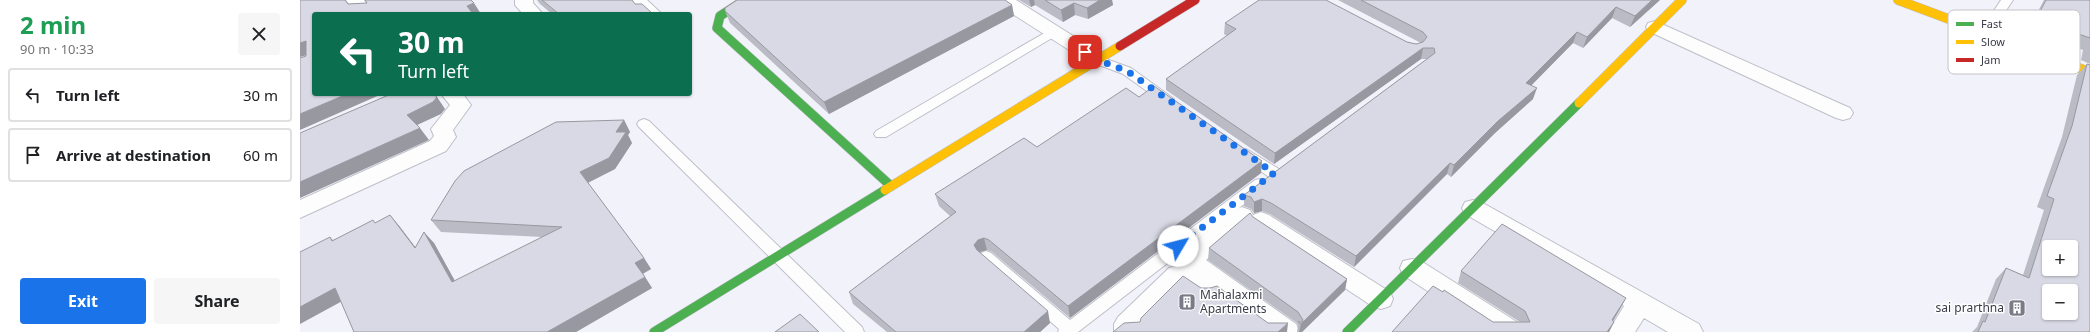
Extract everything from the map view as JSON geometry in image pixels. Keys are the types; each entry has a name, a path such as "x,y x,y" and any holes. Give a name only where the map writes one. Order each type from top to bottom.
{"street":[{"path":"355,0 364,12"},
{"path":"524,0 524,5 532,12"},
{"path":"636,0 651,12"},
{"path":"745,0 720,16 716,28 891,186"},
{"path":"1003,0 1098,60"},
{"path":"654,332 1194,0"},
{"path":"1347,332 1682,0"},
{"path":"1898,0 1948,19"},
{"path":"1655,27 1843,113"},
{"path":"2080,68 2090,72"},
{"path":"300,210 438,146 445,137 442,129 461,106 453,96"},
{"path":"1472,208 1690,332"},
{"path":"1287,332 1192,263 1192,259 1251,219 1381,299"},
{"path":"1408,272 1492,332"},
{"path":"1408,272 1511,332"},
{"path":"1127,332 1126,324 1178,275 1184,273 1265,332"},
{"path":"1621,332 1640,303"}],"lane":[{"path":"2000,10 2007,0"},
{"path":"881,134 1053,32"},
{"path":"1098,60 1127,71 1178,107"},
{"path":"644,124 856,332"},
{"path":"1236,147 1274,173"},
{"path":"986,257 1068,330 1287,164"}],"building":[{"path":"300,0 345,0 348,4 367,3 365,0 471,0 474,3 467,6 472,12 312,12 312,96 342,96 300,114 300,58 306,56 306,41 300,43"},
{"path":"542,0 632,0 635,4 642,4 651,12 557,12"},
{"path":"737,0 1005,0 1012,5 824,102 725,11 725,8"},
{"path":"1045,0 1100,0 1087,8 1074,3 1061,10"},
{"path":"1259,0 1326,0 1407,42 1416,44 1423,42 1427,37 1423,32 1361,0 1652,0 1635,16 1616,7 1587,37 1577,32 1526,83 1537,88 1498,121 1454,165 1450,163 1356,256 1271,203 1262,199 1254,202 1251,197 1244,195 1435,53 1434,48 1423,48 1275,153 1166,79 1236,29 1225,23"},
{"path":"2046,0 2090,0 2090,38 2080,34 2080,10 2041,10"},
{"path":"2087,64 2090,65 2090,332 1978,332 1983,321 1985,322 2006,268 2029,278 2054,199 2047,196 2072,126"},
{"path":"1154,86 1262,161 1068,306 989,240 984,238 978,240 974,245 977,250 1048,311 1024,332 896,332 849,292 956,212 935,194 1024,138 1037,147 1126,88 1139,97"},
{"path":"386,96 437,97 433,102 407,115 420,128 300,182 300,133"},
{"path":"624,120 616,132 626,132 609,158 580,172 644,258 635,263 645,277 547,332 354,332 335,288 300,307 300,252 330,237 332,241 373,220 375,223 390,215 415,248 424,232 452,282 562,227 431,220 455,181 464,171 556,122"},
{"path":"1250,213 1253,217 1347,279 1301,324 1298,322 1302,322 1303,320 1298,312 1209,248"},
{"path":"1502,224 1626,298 1612,320 1614,322 1607,332 1392,332 1433,286 1443,292 1444,290 1493,322 1530,322 1525,311 1461,271"},
{"name":"Mahalaxmi Apartments","path":"1183,276 1201,288 1217,286 1268,323 1288,323 1278,332 1113,332 1124,323 1140,322 1141,318"},
{"path":"800,314 819,332 775,332"}],"traffic: fast":[{"path":"745,0 720,16 717,28 891,186"},
{"path":"1347,332 1579,103"},
{"path":"654,332 885,190"}],"traffic: slow":[{"path":"1579,103 1682,0"},
{"path":"1898,0 1948,19"},
{"path":"885,190 1120,46"},
{"path":"2080,68 2090,72"}],"traffic: jam":[{"path":"1120,46 1195,0"}],"place":[{"name":"Mahalaxmi Apartments","path":"1187,302"},
{"name":"sai prarthna","path":"2017,308"}],"route":[{"path":"1085,52 1098,60 1127,71 1274,173 1178,246"}]}
